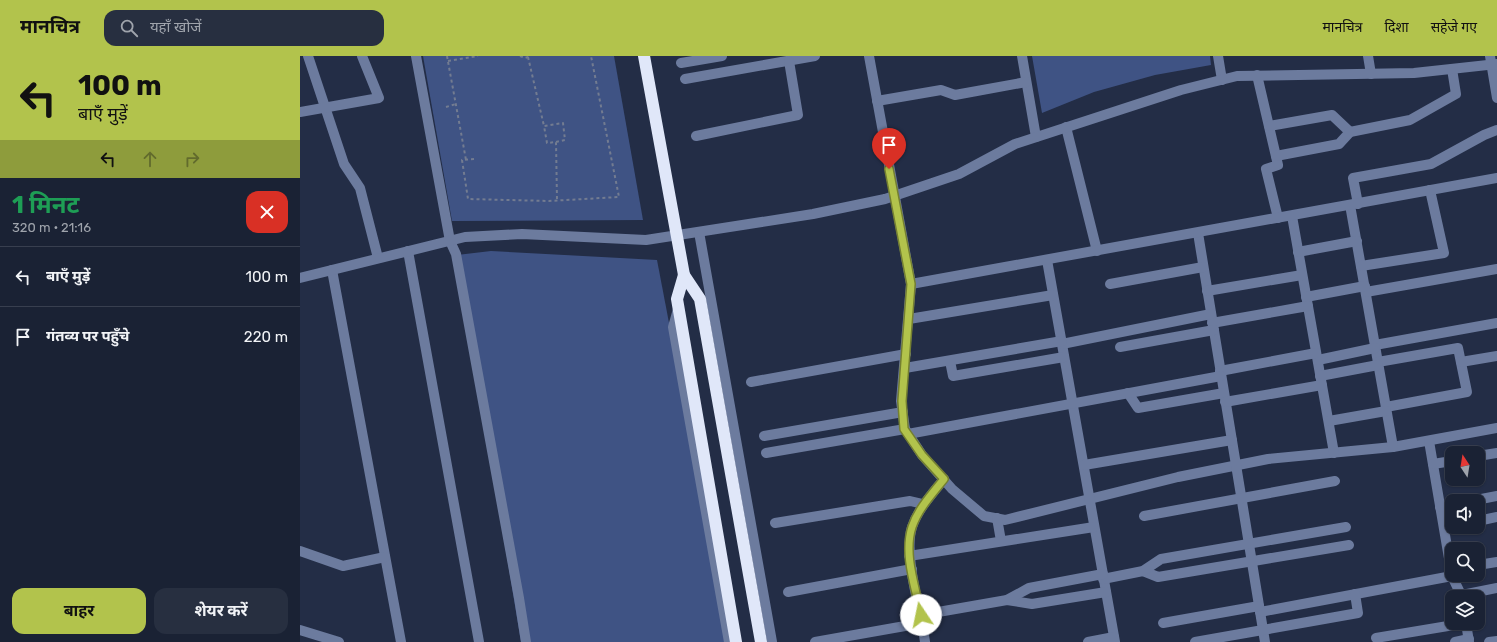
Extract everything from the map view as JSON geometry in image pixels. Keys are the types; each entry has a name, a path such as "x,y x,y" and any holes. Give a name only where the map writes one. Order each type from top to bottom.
{"highway":[{"path":"644,56 684,275 700,299 701,303 761,642"},
{"path":"684,275 677,299 736,642"}],"street":[{"path":"308,56 344,164 360,188 378,258"},
{"path":"300,112 379,98 362,56"},
{"path":"416,56 450,241 457,262 526,642"},
{"path":"681,63 722,56"},
{"path":"685,79 770,60 789,61 815,56"},
{"path":"869,56 911,284 902,401 906,431 922,455 944,479 984,516 1005,520 1178,477 1268,459 1392,447 1497,428"},
{"path":"1022,56 1036,137"},
{"path":"1218,56 1222,80"},
{"path":"1368,56 1371,74"},
{"path":"696,136 798,115 789,61"},
{"path":"300,278 465,237 522,234 646,240 813,214 894,196 959,174 1015,144 1181,90 1237,76 1414,73 1452,69 1493,62 1497,98"},
{"path":"1276,156 1339,144 1350,132 1410,120 1456,94 1452,69"},
{"path":"1257,75 1278,165 1266,169 1278,218"},
{"path":"877,101 941,90 955,95 1026,82"},
{"path":"1269,126 1332,115 1350,132"},
{"path":"1066,127 1097,251"},
{"path":"1392,447 1357,241 1353,178 1430,164 1484,134 1497,130"},
{"path":"911,284 1497,178"},
{"path":"1361,266 1444,252 1430,190"},
{"path":"1292,216 1334,453"},
{"path":"699,232 772,642"},
{"path":"1198,233 1265,642"},
{"path":"1298,252 1357,241"},
{"path":"408,251 479,642"},
{"path":"1047,260 1114,640 1088,642"},
{"path":"1110,284 1203,267"},
{"path":"1120,346 1212,322 1365,289 1497,269"},
{"path":"332,270 401,642"},
{"path":"1207,292 1302,275"},
{"path":"909,319 1053,295"},
{"path":"701,303 714,317"},
{"path":"679,306 673,327 729,642"},
{"path":"905,368 1062,342 1212,322"},
{"path":"766,453 1072,403 1128,393 1221,373 1317,357 1497,323"},
{"path":"1128,393 1138,408 1225,398 1321,381 1378,363 1458,348 1467,392 1329,422"},
{"path":"751,382 906,354"},
{"path":"1461,362 1497,356"},
{"path":"950,360 953,376 1064,357"},
{"path":"764,436 903,412"},
{"path":"1084,465 1232,440"},
{"path":"1429,441 1440,507 1445,519"},
{"path":"1485,455 1497,453"},
{"path":"1433,464 1445,462"},
{"path":"925,642 922,619 909,556 912,528 923,504 944,479"},
{"path":"1144,516 1335,481"},
{"path":"1485,498 1497,496"},
{"path":"775,523 910,501 923,504"},
{"path":"1440,507 1445,506"},
{"path":"1485,519 1497,517"},
{"path":"997,518 1001,541"},
{"path":"909,556 1094,527"},
{"path":"815,642 1007,600 1030,588 1143,571 1161,559 1249,543 1346,528"},
{"path":"1143,571 1158,577 1349,545"},
{"path":"300,551 343,566 385,558"},
{"path":"1485,564 1497,562"},
{"path":"788,592 912,569"},
{"path":"1163,623 1355,594 1445,574"},
{"path":"1485,591 1497,588"},
{"path":"1007,600 1032,604 1106,592"},
{"path":"1195,642 1358,613 1355,594"},
{"path":"1376,638 1445,626"},
{"path":"300,630 339,642"},
{"path":"1455,642 1469,641 1467,630"},
{"path":"1489,642 1497,640"}],"path":[{"path":"447,56 466,160"},
{"path":"448,62 478,56"},
{"path":"520,56 531,56"},
{"path":"474,159 462,160 468,199 557,200 619,197 591,56"},
{"path":"528,57 547,143 565,140 563,123 544,126"},
{"path":"446,107 456,104"},
{"path":"556,142 557,200"}],"shaded area":[{"path":"423,56 614,56 643,220 452,221"},
{"path":"1032,56 1210,56 1211,65 1155,75 1094,92 1042,113"},
{"path":"491,251 657,260 730,642 521,642 457,255"}],"route":[{"path":"889,169 911,284 909,332 902,401 904,429 922,455 944,479 923,504 912,528 909,556 921,615"}]}
